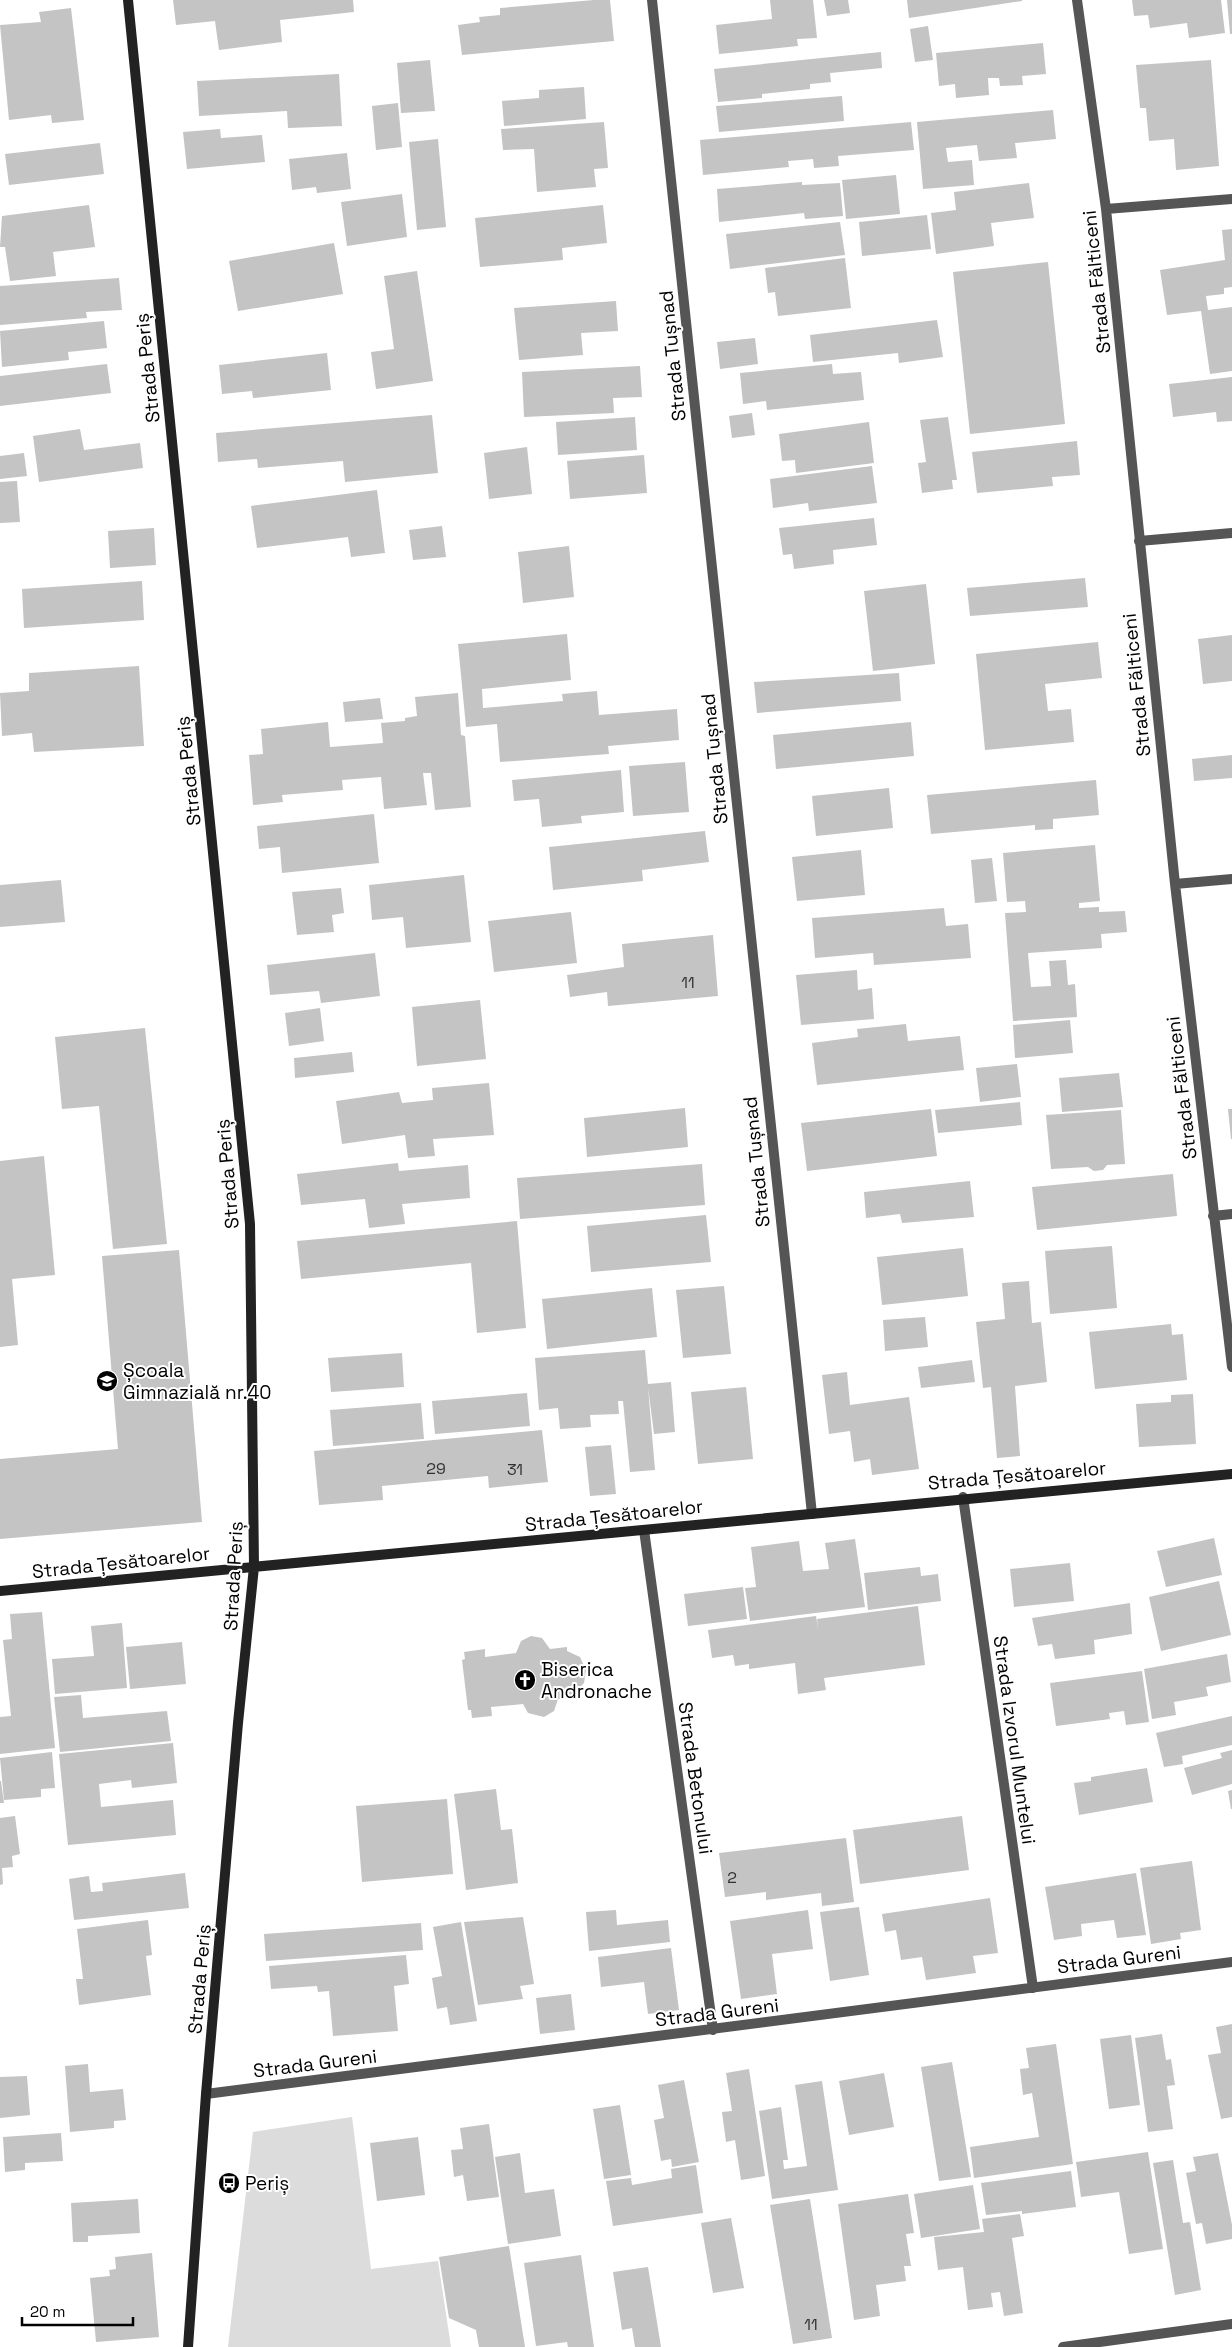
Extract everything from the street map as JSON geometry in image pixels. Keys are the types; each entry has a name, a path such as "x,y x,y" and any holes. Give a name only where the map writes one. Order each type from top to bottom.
{"street":[{"name":"Strada Periș","path":"128,0 250,1224 254,1567 238,1723 206,2094 188,2347"},
{"name":"Strada Tușnad","path":"652,0 812,1514"},
{"name":"Strada Fălticeni","path":"1077,0 1106,209 1175,884 1232,1367"},
{"path":"1106,209 1232,199"},
{"path":"1139,541 1232,533"},
{"path":"1175,884 1232,879"},
{"path":"1213,1216 1232,1214"},
{"name":"Strada Țesătoarelor","path":"0,1591 812,1514 962,1497 1232,1474"},
{"name":"Strada Izvorul Muntelui","path":"962,1497 1033,1988"},
{"name":"Strada Betonului","path":"644,1530 713,2030"},
{"name":"Strada Gureni","path":"206,2094 1232,1962"},
{"path":"1063,2347 1232,2324"}],"shaded area":[{"path":"352,2117 371,2269 438,2261 451,2347 228,2347 253,2132"}],"building":[{"path":"173,0 353,0 354,12 280,20 282,42 219,50 215,21 176,25"},
{"path":"610,0 614,41 462,55 458,25 480,22 479,17 500,15 500,8"},
{"path":"770,0 813,0 817,38 797,39 798,46 719,54 716,25 772,19"},
{"path":"824,0 848,0 850,13 827,16"},
{"path":"907,0 1022,0 1022,1 909,18"},
{"path":"1132,0 1221,0 1225,33 1189,38 1187,23 1150,28 1148,15 1134,16"},
{"path":"1227,0 1232,0 1232,34 1230,34"},
{"path":"71,8 84,120 52,123 51,115 9,120 0,25 41,22 39,12"},
{"path":"928,26 933,60 915,62 910,29"},
{"path":"1043,43 1046,74 1022,76 1023,85 1000,86 999,78 988,78 989,95 956,98 955,84 939,86 936,53"},
{"path":"881,52 882,68 830,73 831,82 810,84 810,89 762,94 762,98 718,102 714,69"},
{"path":"430,60 435,111 401,113 397,63"},
{"path":"1211,60 1219,166 1176,170 1174,139 1149,141 1146,108 1140,108 1136,65"},
{"path":"339,74 342,126 288,128 287,111 199,116 197,81"},
{"path":"584,87 586,119 504,126 502,101 539,98 539,90"},
{"path":"842,96 844,121 719,132 716,106"},
{"path":"398,103 402,147 376,150 372,106"},
{"path":"1053,110 1056,139 1015,143 1017,158 979,161 977,145 946,148 948,162 972,160 974,185 923,189 917,122"},
{"path":"604,122 608,168 594,169 596,187 537,192 534,149 503,150 501,129"},
{"path":"911,122 914,150 838,156 839,166 814,168 813,159 788,161 789,167 703,175 700,140"},
{"path":"220,129 221,138 262,135 265,162 187,169 183,132"},
{"path":"438,139 446,227 417,230 409,142"},
{"path":"100,143 104,174 9,185 5,154"},
{"path":"347,153 351,189 317,193 316,187 292,190 289,159"},
{"path":"896,175 900,214 846,219 842,180"},
{"path":"802,182 802,185 840,183 843,216 805,219 804,213 719,222 717,189"},
{"path":"1029,183 1034,218 991,223 994,246 936,254 931,213 956,210 954,192"},
{"path":"402,194 407,237 347,246 341,202"},
{"path":"89,205 95,247 53,252 56,276 10,281 5,247 0,247 2,216"},
{"path":"603,205 607,243 562,248 563,260 480,267 475,218"},
{"path":"927,215 931,249 862,256 859,222"},
{"path":"840,222 845,255 730,269 726,234"},
{"path":"1232,229 1232,287 1224,288 1224,294 1206,296 1208,310 1232,307 1232,371 1210,374 1201,311 1167,315 1160,270 1225,260 1222,230"},
{"path":"334,243 343,294 238,311 229,261"},
{"path":"845,258 851,308 778,316 775,292 768,293 765,268"},
{"path":"1048,262 1065,424 970,434 953,272"},
{"path":"417,271 433,381 376,389 371,352 394,349 384,276"},
{"path":"119,278 122,310 86,312 87,318 0,325 0,286"},
{"path":"616,301 618,331 581,333 583,355 519,360 514,308"},
{"path":"937,320 943,357 899,363 898,353 813,362 810,335"},
{"path":"104,321 107,348 68,352 69,360 2,367 0,331"},
{"path":"755,338 758,364 720,369 717,342"},
{"path":"327,353 331,390 253,398 252,391 222,394 219,365"},
{"path":"107,364 111,393 0,406 0,376"},
{"path":"832,364 833,374 861,372 864,400 767,410 766,401 743,404 740,373"},
{"path":"640,366 642,397 613,398 614,413 524,417 522,372"},
{"path":"1232,377 1232,421 1217,422 1216,412 1173,417 1169,384"},
{"path":"752,413 755,435 732,438 729,416"},
{"path":"432,415 438,473 345,482 343,461 258,468 257,459 218,462 216,433"},
{"path":"635,417 637,450 558,455 556,422"},
{"path":"948,417 957,480 952,480 953,489 922,493 918,463 926,462 920,420"},
{"path":"869,422 874,463 796,473 795,460 782,461 779,434"},
{"path":"80,429 84,450 140,443 143,468 39,482 33,436"},
{"path":"1077,441 1080,475 1052,477 1053,486 977,493 972,452"},
{"path":"527,447 532,494 489,499 484,453"},
{"path":"24,453 27,476 0,479 0,456"},
{"path":"644,455 647,493 570,499 567,461"},
{"path":"872,466 877,503 809,511 808,503 773,508 770,479"},
{"path":"17,481 20,522 0,523 0,482"},
{"path":"377,490 385,553 351,557 348,537 257,548 251,506"},
{"path":"874,518 877,545 833,550 834,564 794,569 792,554 783,555 779,528"},
{"path":"442,526 446,557 413,560 409,530"},
{"path":"154,528 156,565 110,568 108,531"},
{"path":"569,546 574,597 523,603 518,552"},
{"path":"1085,578 1088,607 970,616 967,588"},
{"path":"142,581 144,620 24,628 22,589"},
{"path":"926,584 935,664 873,671 864,591"},
{"path":"567,634 571,680 482,689 483,708 563,701 562,694 597,691 599,715 677,709 679,740 608,746 609,754 500,762 497,724 466,727 458,644"},
{"path":"1232,635 1232,681 1203,684 1198,639"},
{"path":"1098,642 1102,678 1045,684 1048,711 1071,709 1074,742 985,750 976,654"},
{"path":"139,666 144,746 34,752 32,733 2,736 0,693 29,691 29,673"},
{"path":"899,673 901,701 757,713 754,682"},
{"path":"458,693 461,735 465,736 471,807 435,810 431,773 423,773 427,805 384,809 381,777 342,780 343,790 282,795 283,802 253,805 249,755 263,754 261,729 328,722 330,747 383,743 381,723 405,721 405,718 417,716 415,697"},
{"path":"380,698 383,719 345,722 343,702"},
{"path":"911,722 914,756 776,769 773,735"},
{"path":"1232,755 1232,778 1194,781 1192,759"},
{"path":"685,762 689,812 633,816 629,766"},
{"path":"621,770 624,812 581,816 582,823 542,827 539,799 514,801 512,780"},
{"path":"1096,780 1099,815 1053,819 1053,829 1035,830 1035,825 931,834 927,795"},
{"path":"889,788 893,828 816,836 812,796"},
{"path":"374,814 379,863 282,873 280,847 259,849 257,826"},
{"path":"705,831 709,862 642,870 643,881 553,890 549,847"},
{"path":"1095,845 1100,901 1079,903 1079,908 1099,907 1099,912 1125,911 1127,932 1101,934 1102,948 1028,953 1031,987 1051,986 1049,961 1066,960 1068,985 1075,984 1077,1017 1013,1021 1005,913 1026,912 1025,901 1007,902 1003,853"},
{"path":"861,850 865,895 797,901 792,857"},
{"path":"992,858 997,901 975,903 971,860"},
{"path":"464,875 471,942 406,948 403,917 372,920 369,885"},
{"path":"61,880 65,922 0,927 0,885"},
{"path":"341,888 344,913 332,915 334,932 297,935 292,892"},
{"path":"944,908 946,926 968,924 971,958 874,965 873,953 815,958 812,918"},
{"path":"571,912 577,963 494,972 488,921"},
{"path":"713,935 718,996 608,1006 607,992 570,997 567,975 624,967 622,944"},
{"path":"375,953 380,996 321,1003 319,991 270,995 267,965"},
{"path":"857,970 858,990 872,988 874,1019 801,1025 796,975"},
{"path":"480,1000 486,1059 417,1066 412,1007"},
{"path":"320,1008 324,1041 289,1046 285,1013"},
{"path":"1070,1020 1073,1053 1015,1058 1013,1025"},
{"path":"906,1024 908,1041 960,1036 964,1070 817,1085 812,1043 858,1037 857,1029"},
{"path":"145,1028 167,1244 113,1249 99,1106 62,1109 55,1037"},
{"path":"352,1052 354,1072 295,1078 294,1058"},
{"path":"1017,1064 1021,1097 980,1102 976,1068"},
{"path":"1119,1073 1123,1107 1062,1112 1059,1078"},
{"path":"489,1083 494,1135 433,1139 435,1156 408,1158 405,1135 342,1144 336,1101 399,1092 402,1103 433,1100 432,1088"},
{"path":"1020,1102 1022,1125 938,1133 935,1110"},
{"path":"685,1108 688,1147 587,1157 584,1118"},
{"path":"931,1109 937,1156 807,1171 801,1123"},
{"path":"1228,1109 1232,1109 1232,1139 1231,1139"},
{"path":"1121,1110 1125,1164 1107,1165 1103,1170 1094,1171 1088,1167 1051,1169 1046,1115"},
{"path":"44,1156 55,1275 12,1279 18,1345 0,1347 0,1161"},
{"path":"398,1163 399,1171 468,1165 470,1198 402,1204 405,1224 369,1228 365,1199 301,1205 297,1174"},
{"path":"702,1164 705,1205 520,1219 517,1178"},
{"path":"1173,1174 1177,1216 1037,1230 1032,1187"},
{"path":"970,1181 974,1217 902,1223 900,1214 866,1218 864,1192"},
{"path":"706,1215 711,1262 591,1272 587,1226"},
{"path":"517,1221 526,1328 477,1333 471,1263 301,1279 297,1241"},
{"path":"1112,1246 1117,1308 1050,1314 1045,1251"},
{"path":"963,1248 968,1296 882,1305 877,1257"},
{"path":"179,1250 202,1522 0,1539 0,1459 118,1449 102,1256"},
{"path":"1029,1281 1032,1323 1041,1322 1047,1382 1015,1386 1020,1456 997,1458 991,1387 983,1388 976,1322 1005,1319 1002,1283"},
{"path":"724,1286 731,1354 683,1358 676,1290"},
{"path":"652,1288 657,1337 547,1349 542,1299"},
{"path":"925,1317 928,1347 885,1351 883,1320"},
{"path":"1171,1324 1172,1335 1183,1334 1187,1380 1095,1389 1089,1332"},
{"path":"645,1350 648,1384 671,1382 675,1432 654,1434 648,1387 655,1470 630,1472 623,1401 618,1401 619,1414 590,1415 591,1427 560,1429 558,1408 539,1410 535,1358"},
{"path":"402,1353 404,1387 331,1392 328,1358"},
{"path":"972,1360 975,1382 921,1388 918,1367"},
{"path":"847,1372 850,1405 909,1397 919,1469 872,1475 870,1459 854,1462 850,1431 829,1434 822,1375"},
{"path":"746,1387 753,1459 698,1464 691,1392"},
{"path":"527,1393 530,1426 435,1434 432,1401"},
{"path":"1193,1394 1196,1444 1139,1447 1136,1404 1171,1402 1171,1395"},
{"path":"421,1403 424,1439 333,1446 330,1410"},
{"path":"542,1430 548,1482 489,1488 488,1476 382,1486 383,1500 319,1505 314,1451"},
{"path":"611,1445 616,1494 590,1496 585,1447"},
{"path":"1214,1538 1222,1575 1166,1587 1157,1551"},
{"path":"855,1539 865,1607 750,1621 745,1588 756,1587 751,1547 799,1541 803,1571 829,1569 825,1543"},
{"path":"1070,1563 1074,1601 1014,1607 1010,1569"},
{"path":"920,1567 921,1576 938,1574 941,1601 868,1610 864,1573"},
{"path":"1219,1581 1231,1635 1161,1651 1149,1597"},
{"path":"743,1587 747,1619 688,1626 684,1594"},
{"path":"1130,1603 1132,1634 1094,1640 1095,1654 1055,1659 1052,1644 1038,1646 1032,1618"},
{"path":"918,1606 925,1665 824,1678 826,1690 798,1694 795,1663 749,1669 749,1664 735,1666 733,1655 712,1658 708,1630 816,1616 818,1629 817,1619"},
{"path":"42,1612 55,1748 0,1754 0,1717 11,1716 3,1640 12,1639 10,1614"},
{"path":"122,1623 127,1688 55,1694 52,1659 94,1656 91,1626"},
{"name":"Biserica Andronache","path":"531,1636 542,1638 550,1649 567,1647 567,1651 580,1657 586,1670 584,1683 573,1694 573,1697 558,1699 554,1711 544,1717 528,1713 523,1704 491,1707 492,1716 472,1718 471,1710 468,1710 462,1660 465,1659 464,1652 485,1649 485,1657 516,1653 521,1641"},
{"path":"182,1642 186,1684 130,1689 126,1647"},
{"path":"1227,1654 1231,1682 1206,1687 1208,1696 1174,1702 1176,1715 1152,1719 1144,1669"},
{"path":"1142,1671 1149,1722 1126,1725 1124,1711 1109,1713 1110,1719 1056,1726 1050,1683"},
{"path":"81,1695 83,1718 167,1711 171,1741 60,1752 54,1697"},
{"path":"1232,1716 1232,1745 1182,1756 1183,1764 1164,1767 1156,1733"},
{"path":"173,1743 177,1783 132,1788 131,1780 99,1784 101,1807 173,1800 176,1835 68,1845 59,1754"},
{"path":"1232,1750 1232,1784 1192,1795 1184,1768 1222,1758 1220,1753"},
{"path":"52,1752 55,1788 41,1789 41,1797 4,1800 0,1758"},
{"path":"1147,1768 1153,1802 1079,1815 1074,1783 1091,1781 1091,1777"},
{"path":"1,1781 4,1803 0,1803"},
{"path":"496,1789 501,1830 512,1829 518,1883 466,1890 454,1794"},
{"path":"1232,1790 1232,1809 1231,1809 1228,1791"},
{"path":"447,1799 453,1874 362,1882 356,1806"},
{"path":"15,1816 20,1854 12,1856 13,1867 2,1868 3,1884 0,1885 0,1818"},
{"path":"962,1816 969,1870 860,1884 853,1830"},
{"path":"846,1838 854,1902 822,1906 821,1893 766,1900 766,1892 725,1897 719,1853"},
{"path":"1192,1861 1201,1930 1180,1933 1181,1939 1151,1944 1140,1868"},
{"path":"185,1873 189,1908 74,1920 69,1879 89,1876 91,1892 103,1891 102,1883"},
{"path":"1136,1873 1146,1935 1117,1938 1114,1920 1081,1924 1082,1936 1054,1940 1045,1887"},
{"path":"990,1898 998,1953 973,1956 976,1973 926,1980 922,1957 901,1960 896,1930 885,1932 882,1914"},
{"path":"859,1907 869,1975 830,1981 820,1912"},
{"path":"616,1910 617,1925 668,1920 670,1942 589,1951 586,1912"},
{"path":"808,1910 813,1949 772,1954 777,1994 741,1999 730,1921"},
{"path":"523,1917 534,1984 520,1986 523,1999 478,2005 464,1922"},
{"path":"148,1920 152,1955 146,1956 151,1995 79,2005 76,1979 83,1979 77,1929"},
{"path":"461,1922 477,2021 450,2025 447,2007 437,2009 432,1978 442,1976 433,1927"},
{"path":"421,1923 423,1950 266,1961 264,1934"},
{"path":"671,1948 679,2010 648,2014 644,1982 601,1987 598,1957"},
{"path":"406,1955 409,1984 394,1986 398,2031 333,2036 329,1991 318,1992 317,1986 271,1989 269,1966"},
{"path":"571,1994 575,2030 540,2034 536,1998"},
{"path":"1232,2024 1232,2117 1221,2119 1208,2055 1221,2053 1216,2027"},
{"path":"1162,2034 1166,2060 1171,2059 1175,2085 1167,2086 1173,2129 1148,2132 1135,2038"},
{"path":"1131,2035 1140,2105 1109,2109 1100,2039"},
{"path":"1056,2044 1073,2164 974,2178 970,2147 1039,2137 1032,2093 1023,2095 1020,2069 1029,2068 1026,2048"},
{"path":"952,2062 971,2177 939,2181 921,2067"},
{"path":"88,2064 90,2092 123,2089 126,2120 114,2121 114,2128 70,2132 65,2066"},
{"path":"749,2069 765,2176 741,2180 735,2140 726,2142 722,2112 732,2111 726,2073"},
{"path":"884,2073 894,2127 849,2135 839,2081"},
{"path":"27,2076 30,2115 0,2118 0,2077"},
{"path":"684,2080 699,2162 672,2167 671,2159 661,2161 654,2120 664,2118 658,2085"},
{"path":"822,2081 838,2190 772,2199 759,2111 781,2107 788,2160 783,2160 784,2169 807,2166 795,2085"},
{"path":"620,2105 631,2175 604,2179 593,2109"},
{"path":"489,2124 499,2197 467,2201 463,2175 454,2177 451,2150 463,2149 460,2128"},
{"path":"61,2133 63,2161 25,2163 25,2170 5,2172 3,2137"},
{"path":"418,2137 425,2195 377,2201 370,2143"},
{"path":"1148,2152 1163,2249 1129,2254 1119,2192 1081,2197 1076,2162"},
{"path":"520,2153 525,2193 554,2189 561,2236 508,2244 495,2157"},
{"path":"1218,2153 1232,2225 1232,2239 1206,2244 1202,2223 1196,2224 1186,2173 1196,2171 1193,2157"},
{"path":"1173,2160 1183,2223 1190,2222 1201,2290 1175,2295 1153,2163"},
{"path":"696,2165 703,2213 613,2226 606,2181 631,2178 632,2185 672,2178 671,2169"},
{"path":"1071,2171 1076,2207 1022,2214 1022,2211 986,2215 981,2183"},
{"path":"973,2185 980,2229 921,2238 914,2194"},
{"path":"908,2194 914,2233 906,2234 911,2266 904,2266 906,2281 876,2285 880,2316 854,2320 838,2204"},
{"path":"138,2199 140,2233 88,2236 88,2242 73,2242 71,2203"},
{"path":"810,2199 832,2338 793,2344 770,2205"},
{"path":"1020,2214 1024,2236 1012,2238 1023,2313 1004,2316 1000,2292 991,2293 993,2307 968,2310 963,2267 938,2270 934,2237 984,2232 982,2219"},
{"path":"731,2218 744,2288 713,2293 701,2223"},
{"path":"509,2246 525,2347 479,2347 476,2330 449,2318 439,2257"},
{"path":"152,2253 159,2337 96,2342 90,2278 110,2276 109,2270 116,2269 115,2257"},
{"path":"581,2255 594,2347 568,2347 567,2342 536,2346 524,2263"},
{"path":"648,2267 661,2347 635,2347 632,2328 622,2330 613,2272"}],"place":[{"name":"Școala Gimnazială nr.40","path":"107,1381"},
{"name":"Biserica Andronache","path":"525,1680"},
{"name":"Periș","path":"229,2183"}]}
